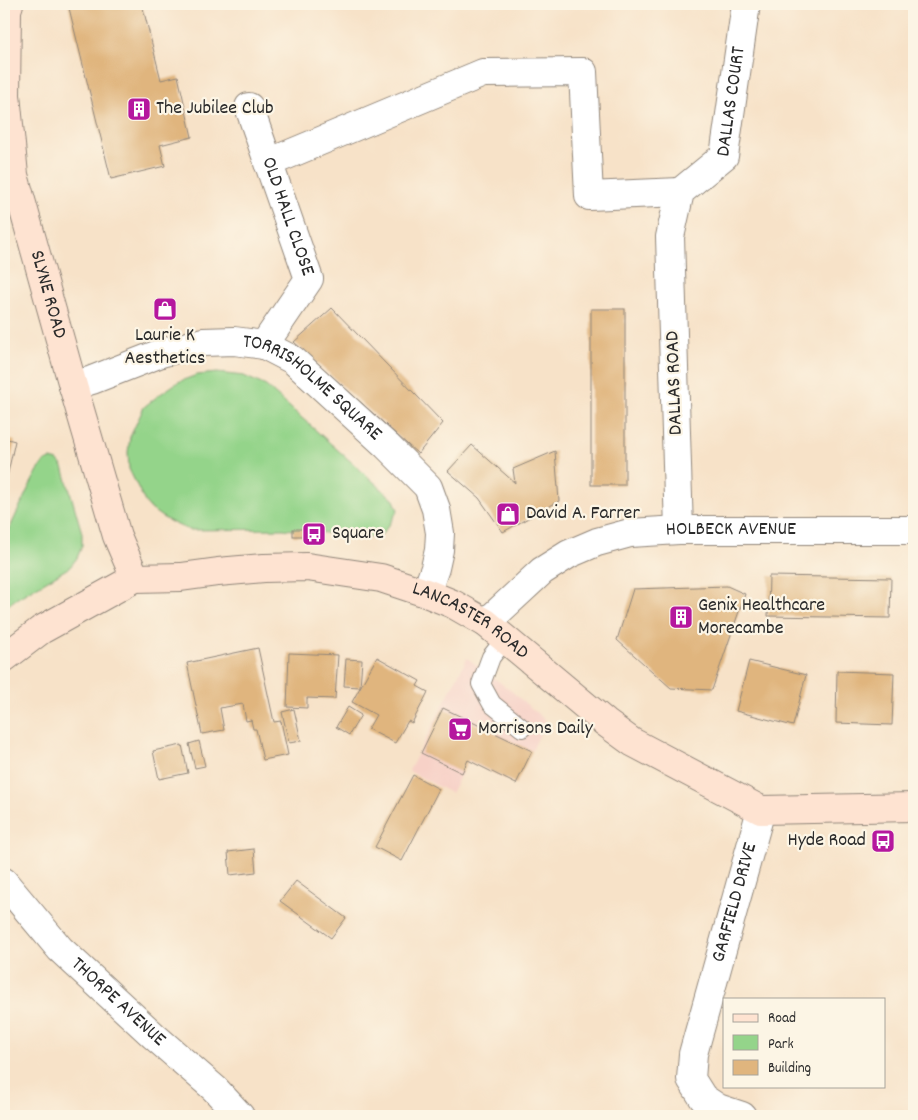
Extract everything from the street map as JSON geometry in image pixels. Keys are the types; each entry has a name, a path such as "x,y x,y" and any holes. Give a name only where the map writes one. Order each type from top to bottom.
{"main road":[{"name":"SLYNE ROAD","path":"7,9 6,95 14,175 117,536 135,578"},
{"name":"LANCASTER ROAD","path":"4,658 41,630 135,578 181,576 264,568 308,567 381,578 453,604 495,631 606,724 632,742 761,810 914,807"}],"street":[{"name":"DALLAS COURT","path":"680,192 724,156 746,4"},
{"path":"268,163 483,72 583,72 589,196 680,192"},
{"name":"OLD HALL CLOSE","path":"249,107 309,279 264,345"},
{"name":"DALLAS ROAD","path":"679,530 670,237 680,192"},
{"name":"TORRISHOLME SQUARE","path":"73,386 161,353 203,342 234,341 264,345 293,360 387,446 428,487 436,509 440,533 435,568 426,593"},
{"name":"HOLBECK AVENUE","path":"495,631 542,571 569,554 597,542 630,533 679,530 914,530"},
{"name":"GARFIELD DRIVE","path":"742,1116 718,1108 703,1098 691,1079 693,1054 761,810"},
{"name":"THORPE AVENUE","path":"4,882 60,949 154,1036 215,1089 240,1116"}],"lane":[{"path":"495,631 491,657 481,684 492,704 522,728"}],"shaded area":[{"path":"467,658 510,690 546,721 516,784 468,761 451,793 409,771"}],"green space":[{"path":"217,373 244,376 266,386 394,500 398,510 382,534 370,537 283,529 189,530 162,517 151,509 145,502 129,469 128,452 130,437 144,407 178,382 197,375"},
{"path":"51,459 58,461 63,467 82,533 82,546 77,558 70,567 4,608 4,541 37,472 45,461"}],"building":[{"name":"The Jubilee Club","path":"68,4 142,4 161,80 178,76 192,137 160,145 165,166 111,179"},
{"path":"332,308 443,423 418,454 294,342"},
{"path":"591,309 625,309 625,485 591,485"},
{"path":"4,438 15,441 7,477 4,477"},
{"path":"472,445 515,483 513,469 555,451 559,501 503,532 479,498 448,471"},
{"path":"293,529 312,529 312,536 293,536"},
{"path":"769,576 891,578 890,618 768,616"},
{"name":"Genix Healthcare Morecambe","path":"727,586 745,594 712,690 671,688 617,640 633,589"},
{"path":"258,648 274,722 281,721 288,755 263,760 256,729 253,729 251,720 246,721 243,704 220,708 224,730 202,734 187,663"},
{"path":"289,653 338,655 335,699 307,698 307,708 287,707"},
{"path":"377,657 420,681 417,686 428,692 412,723 408,721 395,743 368,729 376,715 352,702"},
{"path":"346,659 362,660 360,687 344,686"},
{"path":"749,661 806,675 793,726 736,711"},
{"path":"837,671 894,673 892,725 836,723"},
{"path":"348,707 361,715 349,735 336,727"},
{"name":"Morrisons Daily","path":"443,708 532,751 516,784 468,760 462,773 421,753"},
{"path":"294,709 301,741 289,743 282,712"},
{"path":"199,741 205,766 195,768 189,744"},
{"path":"182,745 188,773 159,779 153,751"},
{"path":"413,775 439,789 402,861 375,847"},
{"path":"254,849 256,872 230,875 228,852"},
{"path":"296,881 346,918 331,938 280,901"}],"place":[{"name":"The Jubilee Club","path":"139,109"},
{"name":"Laurie K Aesthetics","path":"165,309"},
{"name":"David A. Farrer","path":"508,514"},
{"name":"Square","path":"314,534"},
{"name":"Genix Healthcare Morecambe","path":"681,617"},
{"name":"Morrisons Daily","path":"460,729"},
{"name":"Hyde Road","path":"883,841"}]}
